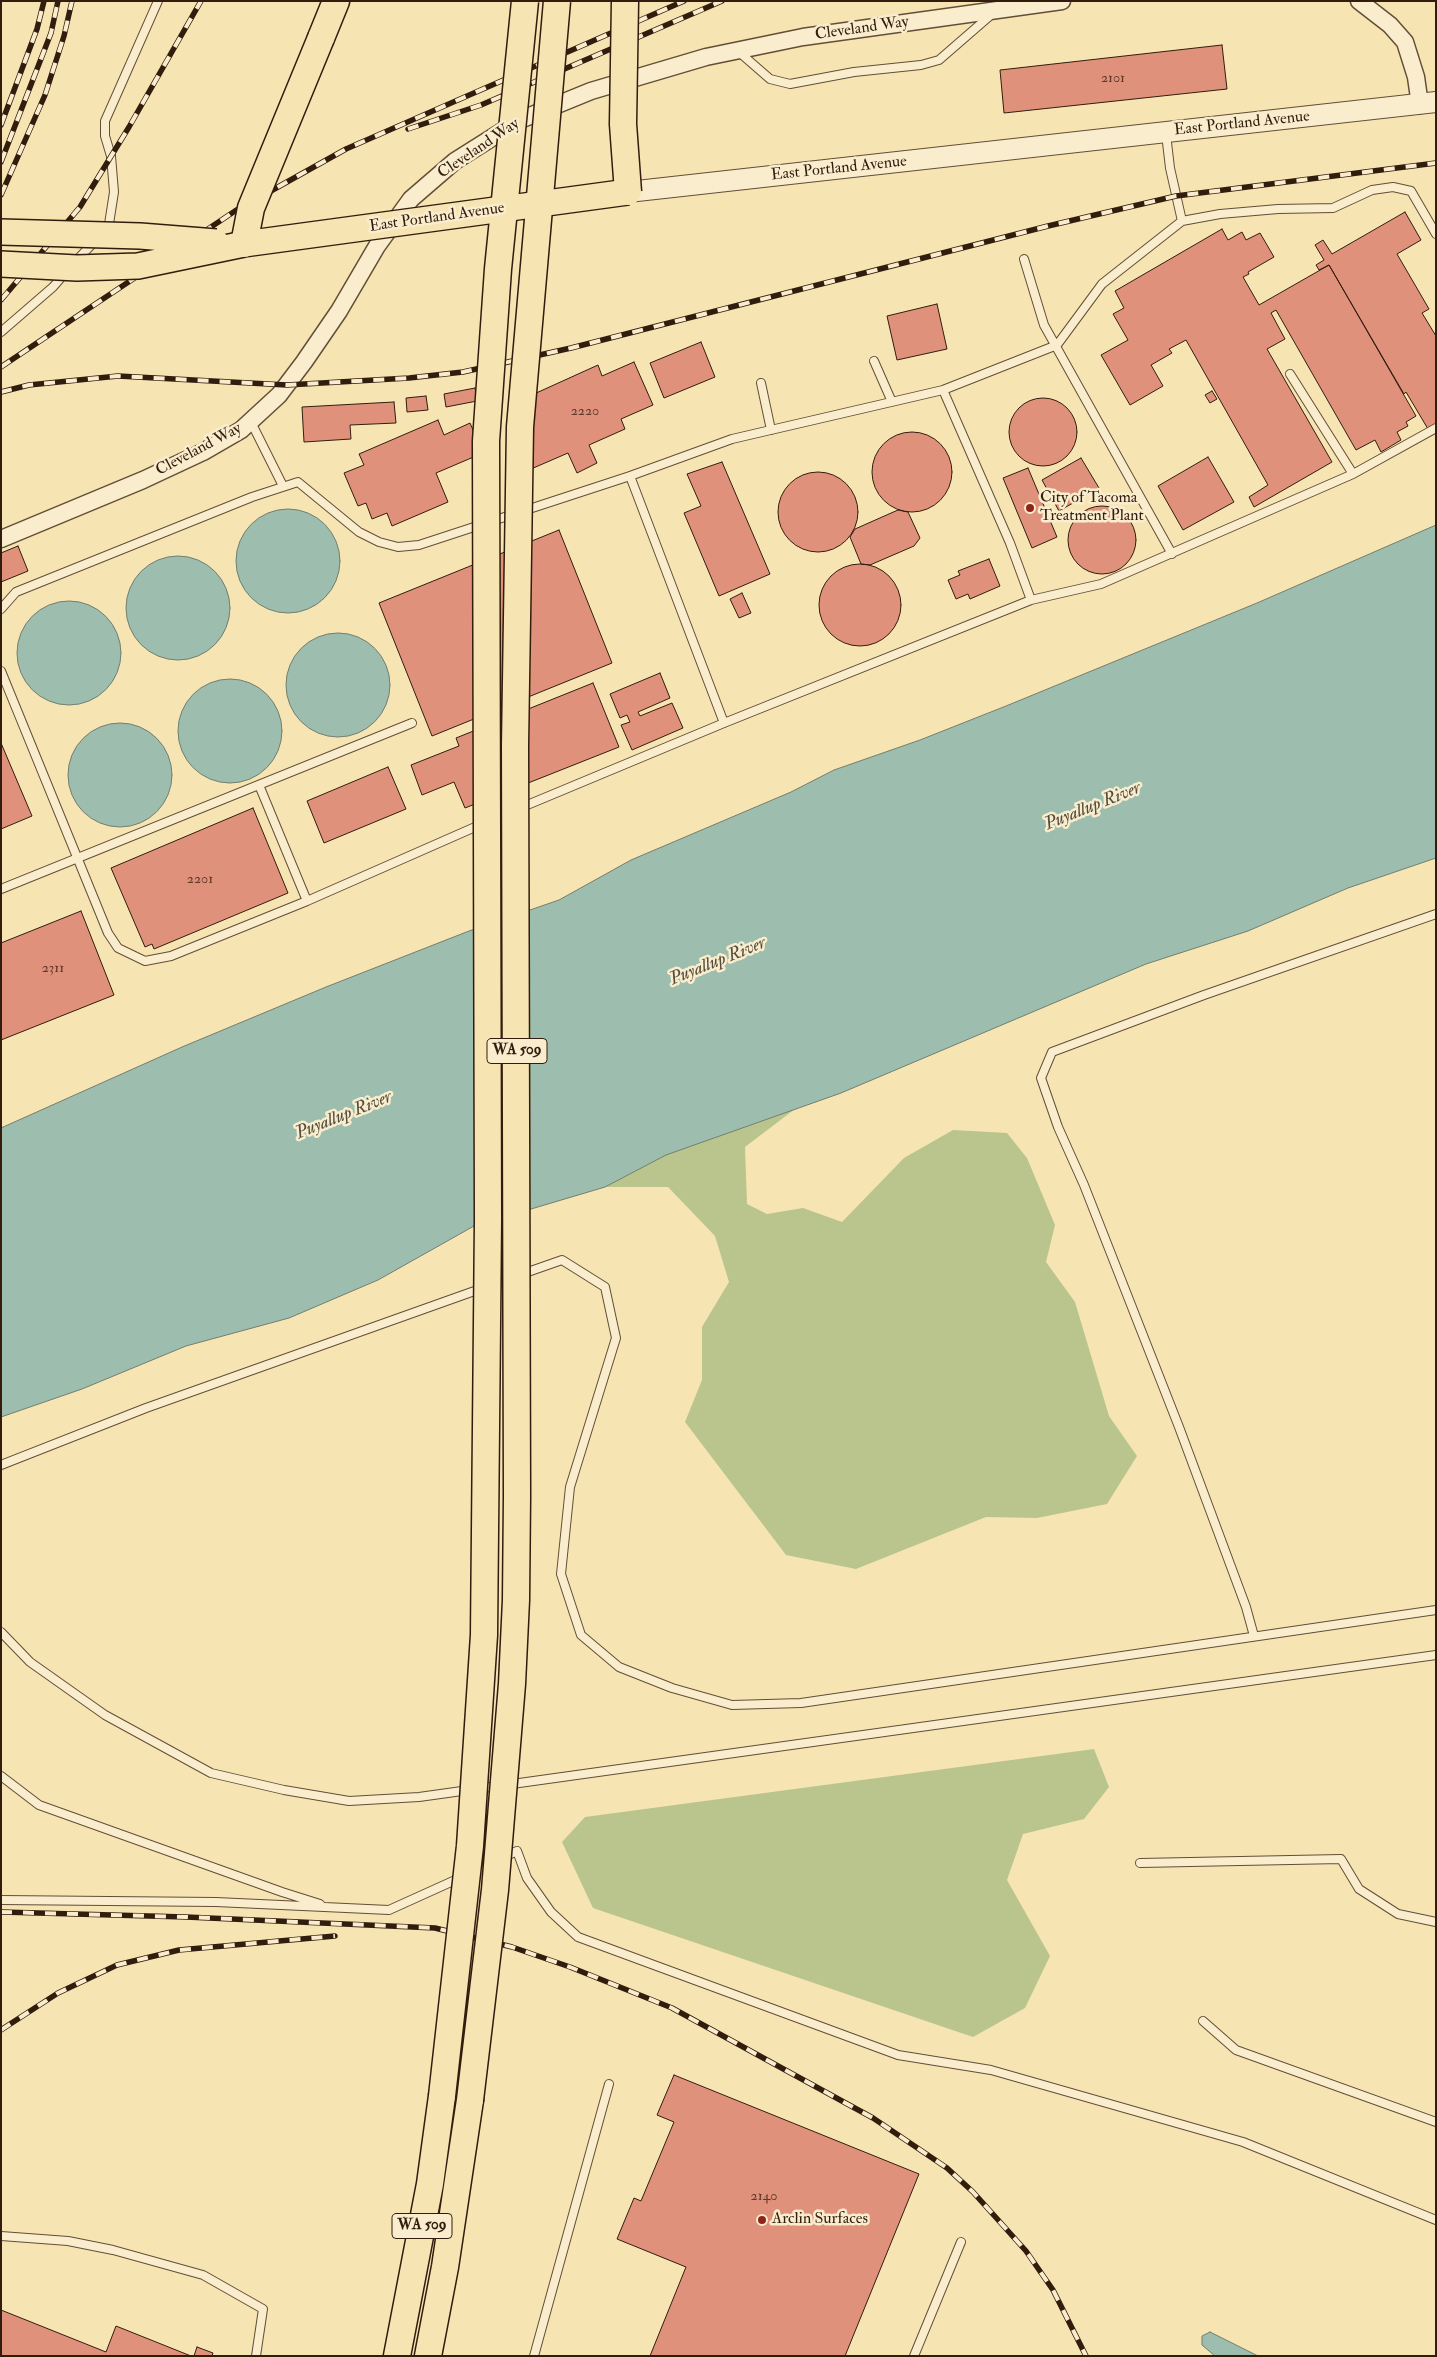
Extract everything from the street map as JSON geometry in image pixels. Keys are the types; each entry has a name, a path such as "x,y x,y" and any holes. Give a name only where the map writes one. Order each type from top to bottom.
{"highway":[{"path":"244,244 251,208 336,1"},
{"name":"WA 509","path":"397,2356 430,2184 442,2096 470,1846 484,1635 488,1229 486,441 498,269 525,1"},
{"name":"WA 509","path":"428,2356 470,2100 495,1890 511,1694 517,1496 515,755 520,427 557,1"},
{"path":"625,1 623,124 639,191"}],"main road":[{"name":"East Portland Avenue","path":"1,264 77,268 138,266 244,244 639,191"},
{"name":"East Portland Avenue","path":"1,232 140,236 244,244"}],"street":[{"name":"Cleveland Way","path":"1,539 203,452 251,422 279,395 304,362 339,311 377,246 411,199 454,161 520,120 591,91 706,57 803,37 1062,1"},
{"path":"1359,1 1390,25 1405,42 1416,77 1428,104"},
{"name":"East Portland Avenue","path":"639,191 1428,104"}],"lane":[{"path":"1,332 53,287 109,224 114,192 111,156 105,136 105,121 158,1"},
{"path":"738,50 770,79 790,84 854,72 921,65 939,60 996,10"},
{"path":"1166,132 1170,168 1182,221"},
{"path":"1,609 16,592 283,486 298,482 359,532 379,542 398,547 419,545 630,476 732,438 944,390 1057,345 1102,284 1182,221 1220,214 1278,209 1333,208 1372,190 1393,187 1411,191 1434,225 1436,234"},
{"path":"1024,259 1044,325 1057,345 1172,554"},
{"path":"874,361 892,402"},
{"path":"1290,374 1353,474"},
{"path":"761,383 771,430"},
{"path":"944,390 1010,543 1031,600"},
{"path":"251,422 283,486"},
{"path":"503,815 724,723 1031,600 1101,584 1353,474 1436,428"},
{"path":"630,476 724,723"},
{"path":"1,670 108,933 118,948 145,961 171,956 307,901 494,819"},
{"path":"1,889 412,723"},
{"path":"259,785 307,901"},
{"path":"1254,1636 1246,1607 1179,1427 1084,1185 1058,1127 1041,1078 1052,1052 1204,995 1436,914"},
{"path":"1,1465 146,1408 562,1260 606,1287 616,1338 570,1487 561,1574 581,1635 619,1668 672,1688 732,1705 801,1703 1436,1610"},
{"path":"1,1632 30,1662 105,1715 211,1772 284,1790 349,1800 418,1797 1436,1655"},
{"path":"1,1776 39,1805 282,1892 333,1907"},
{"path":"490,1863 517,1851 527,1878 551,1912 578,1937 898,2055 991,2070 1243,2142 1436,2220"},
{"path":"1140,1864 1342,1859 1359,1889 1398,1914 1436,1922"},
{"path":"1,1900 216,1902 388,1910 473,1872"},
{"path":"1203,2021 1236,2050 1436,2122"},
{"path":"534,2356 609,2084"},
{"path":"1,2236 68,2242 113,2250 203,2275 263,2310 256,2356"},
{"path":"914,2356 961,2242"}],"green space":[{"path":"795,1109 745,1147 747,1204 767,1214 803,1208 842,1222 904,1158 953,1130 1007,1133 1027,1158 1055,1225 1046,1262 1075,1302 1109,1416 1137,1456 1107,1504 1037,1518 986,1517 856,1569 786,1555 685,1422 702,1380 702,1327 729,1282 715,1236 668,1187 605,1187 666,1155"},
{"path":"1094,1749 1109,1787 1084,1819 1023,1834 1007,1880 1050,1956 1025,2008 973,2037 593,1908 562,1842 585,1817"}],"water":[{"path":"288,509 308,513 317,517 325,524 332,532 336,541 340,561 336,581 332,590 325,598 317,605 308,609 288,613 268,609 259,605 251,598 244,590 240,581 236,561 240,541 244,532 251,524 259,517 268,513"},
{"name":"Puyallup River","path":"1436,525 1436,858 1348,888 1248,931 1146,964 841,1093 666,1155 605,1187 474,1226 378,1280 289,1318 186,1346 82,1389 1,1417 1,1128 182,1047 326,987 469,931 559,900 631,860 791,792 834,770 920,740 1006,706 1257,603"},
{"path":"178,556 198,560 207,564 215,571 222,579 226,588 230,608 226,628 222,637 215,645 207,652 198,656 178,660 158,656 149,652 141,645 134,637 130,628 126,608 130,588 134,579 141,571 149,564 158,560"},
{"path":"69,601 89,605 98,609 106,616 113,624 117,633 121,653 117,673 113,682 106,690 98,697 89,701 69,705 49,701 40,697 32,690 25,682 21,673 17,653 21,633 25,624 32,616 40,609 49,605"},
{"path":"338,633 358,637 367,641 375,648 382,656 386,665 390,685 386,705 382,714 375,722 367,729 358,733 338,737 318,733 309,729 301,722 294,714 290,705 286,685 290,665 294,656 301,648 309,641 318,637"},
{"path":"230,679 250,683 259,687 267,694 274,702 278,711 282,731 278,751 274,760 267,768 259,775 250,779 230,783 210,779 201,775 193,768 186,760 182,751 178,731 182,711 186,702 193,694 201,687 210,683"},
{"path":"120,723 140,727 149,731 157,738 164,746 168,755 172,775 168,795 164,804 157,812 149,819 140,823 120,827 100,823 91,819 83,812 76,804 72,795 68,775 72,755 76,746 83,738 91,731 100,727"},
{"path":"1210,2332 1258,2356 1215,2356 1202,2345 1202,2336"}],"building":[{"path":"1222,45 1227,89 1004,113 1000,70"},
{"path":"1405,212 1421,240 1397,254 1429,309 1422,313 1436,336 1436,425 1428,429 1406,392 1404,394 1329,265 1319,270 1316,265 1324,260 1315,245 1323,240 1332,254"},
{"path":"1222,229 1228,240 1242,232 1246,240 1260,233 1274,257 1243,277 1259,305 1329,265 1416,416 1406,422 1408,426 1397,432 1401,440 1381,452 1375,440 1356,450 1276,310 1271,313 1285,339 1267,349 1332,462 1254,507 1249,497 1268,485 1186,340 1169,349 1172,353 1151,365 1163,386 1130,405 1101,355 1128,340 1113,314 1124,308 1115,291"},
{"path":"937,304 947,349 897,360 887,316"},
{"path":"701,342 715,377 664,398 650,363"},
{"path":"634,362 653,405 621,419 625,429 589,445 597,463 577,473 568,453 531,469 534,394 598,365 602,376"},
{"path":"475,388 477,401 446,407 444,394"},
{"path":"1212,391 1217,399 1210,403 1205,395"},
{"path":"426,396 428,410 407,412 406,398"},
{"path":"1036,398 1050,398 1062,403 1072,413 1077,425 1077,439 1072,451 1062,461 1050,466 1036,466 1024,461 1014,451 1009,439 1009,425 1014,413 1024,403"},
{"path":"394,402 396,423 350,425 351,439 304,442 302,407"},
{"path":"438,420 444,435 470,423 483,453 436,473 448,502 392,526 387,513 372,519 366,503 358,506 344,473 364,465 359,454"},
{"path":"912,432 927,435 940,444 949,457 952,472 949,487 940,500 927,509 912,512 897,509 884,500 875,487 872,472 875,457 884,444 897,435"},
{"path":"1208,457 1234,502 1183,530 1158,486"},
{"path":"1081,458 1099,488 1059,511 1042,480"},
{"path":"722,462 770,574 719,596 684,513 701,506 687,474"},
{"name":"City of Tacoma Treatment Plant","path":"1028,468 1057,537 1032,548 1003,478"},
{"path":"810,472 826,472 847,483 858,504 858,520 847,541 826,552 810,552 796,546 784,534 778,520 778,504 784,490 796,478"},
{"path":"1095,506 1109,506 1121,511 1131,521 1136,533 1136,547 1131,559 1121,569 1109,574 1095,574 1083,569 1073,559 1068,547 1068,533 1073,521 1083,511"},
{"path":"898,510 908,512 920,538 914,546 870,565 861,564 850,537 855,529"},
{"path":"559,530 612,663 432,736 379,603"},
{"path":"18,546 28,571 1,582 1,553"},
{"path":"989,559 1000,586 970,599 968,594 956,599 948,580 960,575 958,571"},
{"path":"860,564 876,567 889,576 898,589 901,605 898,621 889,634 876,643 860,646 844,643 831,634 822,621 819,605 822,589 831,576 844,567"},
{"path":"742,593 751,613 739,618 730,599"},
{"path":"660,673 670,698 638,712 640,716 672,703 683,728 632,750 621,725 630,722 627,715 620,718 610,694"},
{"path":"593,683 619,747 465,808 454,782 422,795 411,765 459,746 456,738"},
{"path":"1,743 32,816 1,829"},
{"path":"388,767 406,809 324,843 307,801"},
{"path":"253,808 288,893 154,949 152,944 145,947 111,868"},
{"path":"81,911 114,995 1,1040 1,943"},
{"name":"Arclin Surfaces","path":"674,2075 919,2174 845,2356 650,2356 686,2267 617,2239 634,2198 641,2201 674,2122 657,2115"},
{"path":"1,2310 106,2352 116,2326 191,2356 1,2356"},
{"path":"197,2347 213,2353 212,2356 194,2356"}],"railway":[{"path":"1,125 37,29 44,1"},
{"path":"1,162 51,33 58,1"},
{"path":"1,195 45,95 64,36 72,1"},
{"path":"1,300 80,207 129,127 201,1"},
{"path":"1,367 235,211 346,149 684,1"},
{"path":"408,129 481,105 722,1"},
{"path":"1,392 29,385 118,376 287,385 409,378 463,372 571,348 1048,226 1176,196 1436,163"},
{"path":"1,1912 186,1917 435,1928 512,1947 570,1967 672,2008 873,2118 947,2168 973,2192 1026,2251 1053,2290 1086,2356"},
{"path":"1,2030 58,1993 117,1965 179,1950 335,1936"}],"place":[{"name":"City of Tacoma Treatment Plant","path":"1030,508"},
{"name":"Arclin Surfaces","path":"762,2220"}]}
